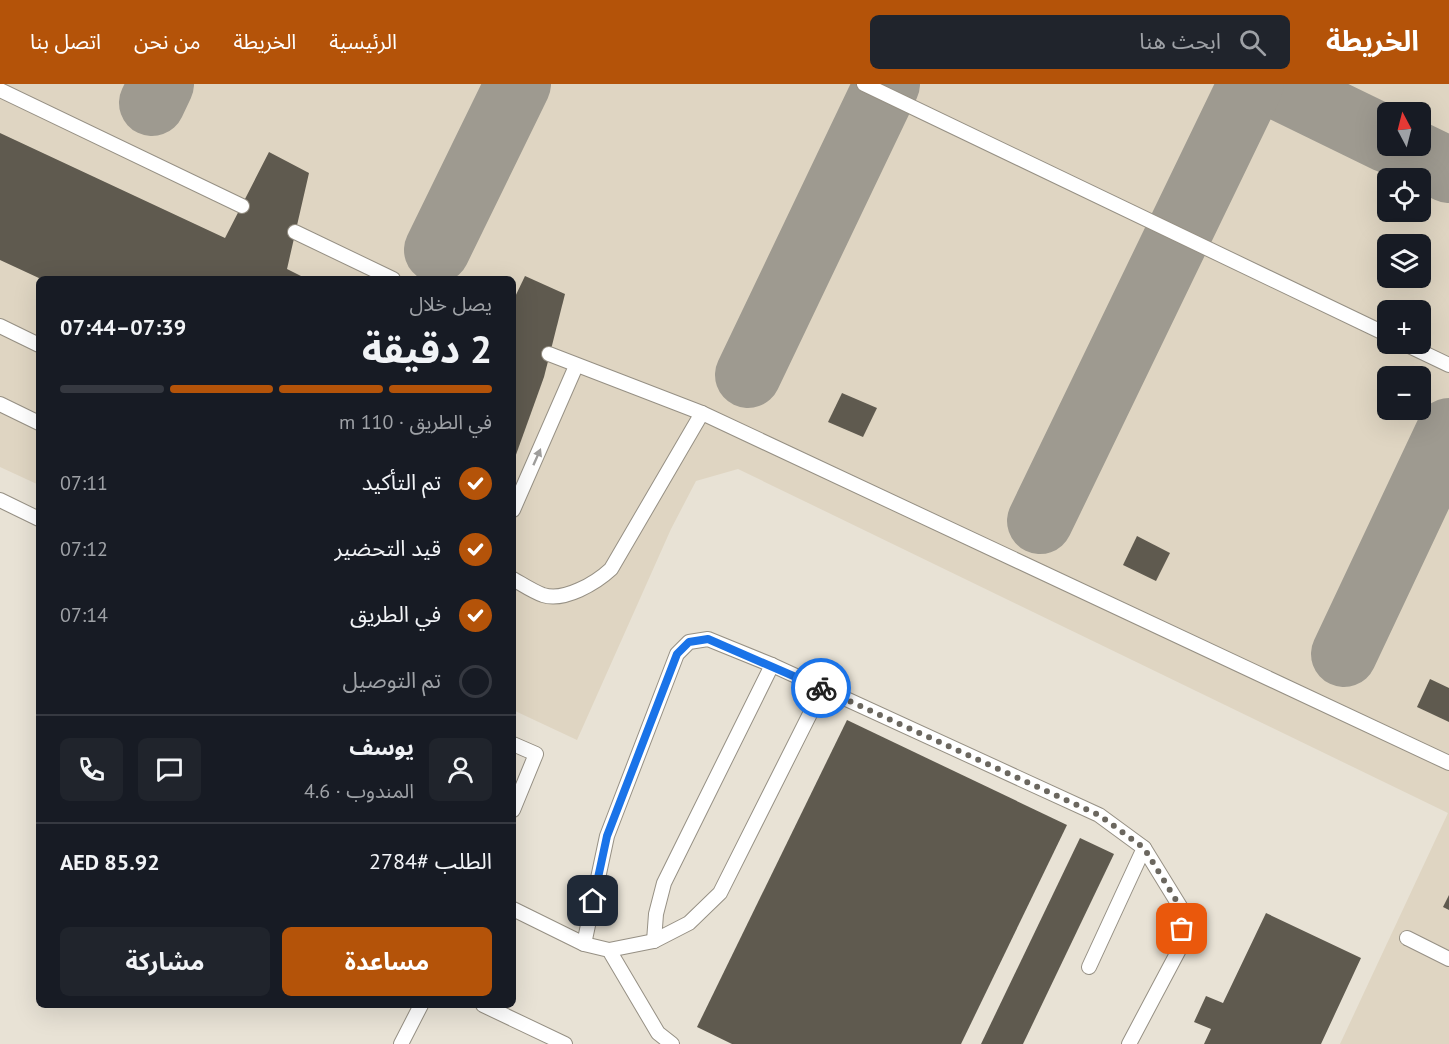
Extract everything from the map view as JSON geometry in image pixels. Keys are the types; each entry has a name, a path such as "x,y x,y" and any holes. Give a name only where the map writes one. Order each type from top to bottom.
{"lane":[{"path":"864,84 1377,330"},
{"path":"0,90 242,206"},
{"path":"295,232 387,276"},
{"path":"0,326 36,344"},
{"path":"549,354 702,413 1449,763"},
{"path":"1426,354 1449,365"},
{"path":"516,503 576,366"},
{"path":"0,404 36,422"},
{"path":"516,581 544,596 559,595 587,586 606,574 702,413"},
{"path":"0,500 36,518"},
{"path":"584,944 607,836 677,654 689,642 708,639 772,665 1099,815 1144,848 1184,913 1181,946 1129,1044"},
{"path":"654,941 656,914 664,883 772,665"},
{"path":"516,910 584,944 609,950 654,941 689,923 720,893 823,688"},
{"path":"516,745 536,754 516,803"},
{"path":"1089,968 1144,848"},
{"path":"1407,938 1449,959"},
{"path":"609,950 658,1033 672,1044"},
{"path":"401,1044 419,1008"},
{"path":"489,1008 565,1044"}],"shaded area":[{"path":"0,84 1449,84 1449,1044 1340,1044 1448,813 738,469 696,481 671,529 577,740 516,711 516,276 36,276 36,484 0,467"}],"building":[{"path":"0,133 225,238 269,152 309,173 287,269 301,276 36,277 0,260"},
{"path":"525,276 565,294 544,377 516,455 516,295"},
{"path":"842,393 877,408 863,437 828,422"},
{"path":"1137,536 1170,553 1156,581 1123,565"},
{"path":"1430,679 1449,688 1449,722 1417,707"},
{"path":"847,720 1067,825 961,1044 732,1044 697,1027"},
{"path":"1080,838 1114,854 1023,1044 981,1044"},
{"path":"1449,895 1449,910 1443,907"},
{"path":"1266,913 1361,958 1321,1044 1204,1044 1211,1029 1194,1022 1206,996 1223,1003"}],"taxiway":[{"path":"152,103 161,84"},
{"path":"437,250 518,84"},
{"path":"748,375 887,84"},
{"path":"1040,521 1251,84"},
{"path":"1273,84 1377,135"},
{"path":"1420,156 1449,170"},
{"path":"1344,654 1449,431"}],"way so far":[{"path":"821,688 1099,815 1144,848 1184,913 1182,929"}],"route":[{"path":"593,901 607,836 677,654 689,642 708,639 821,688"}]}
